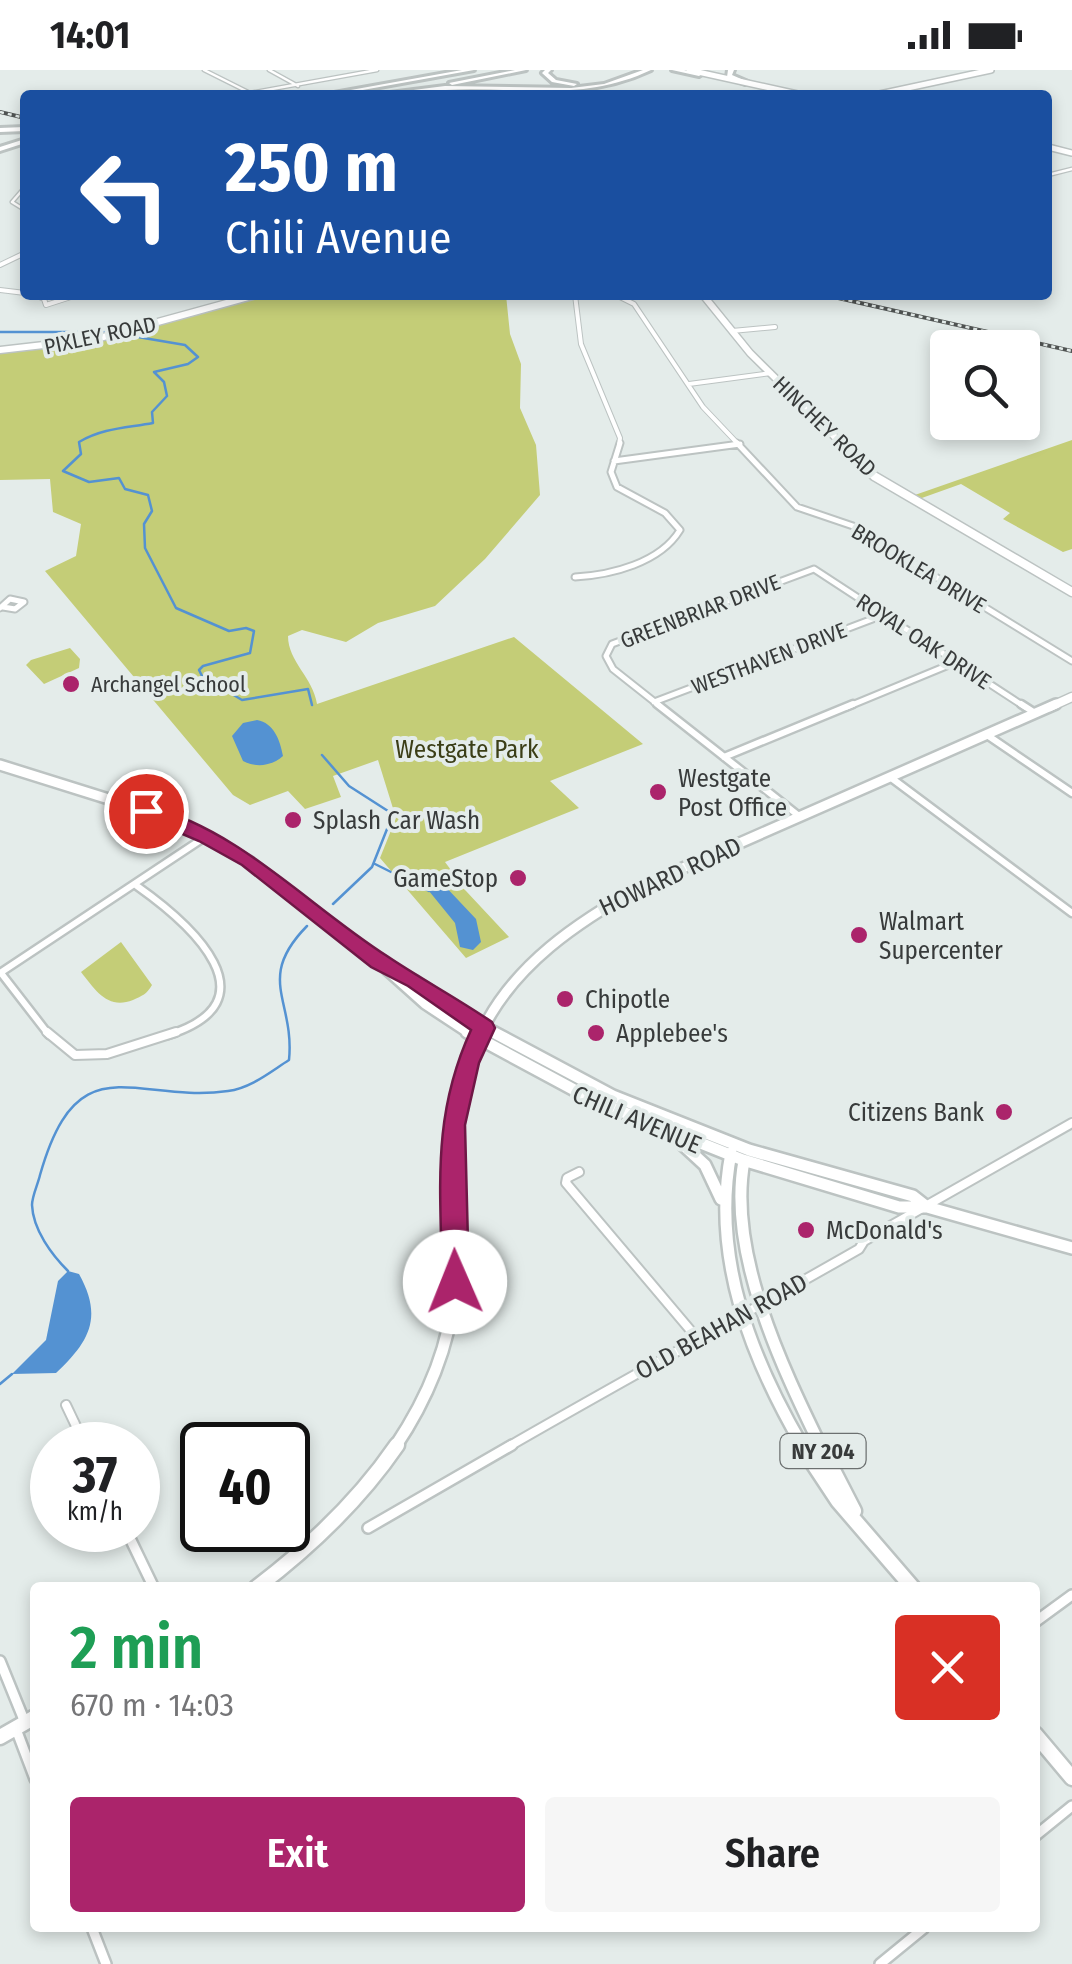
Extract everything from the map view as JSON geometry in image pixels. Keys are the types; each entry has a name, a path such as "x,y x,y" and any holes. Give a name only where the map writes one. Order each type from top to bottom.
{"highway":[{"path":"364,88 421,70"},
{"path":"353,90 471,70"},
{"path":"411,90 523,70"},
{"path":"548,70 546,76 554,80 588,84 640,70"},
{"path":"427,90 571,90 605,85 648,70"},
{"path":"678,70 704,71"},
{"path":"731,70 730,76 745,82"}],"main road":[{"path":"689,70 778,90"},
{"path":"898,90 991,70"},
{"path":"704,71 764,87"},
{"name":"PIXLEY ROAD","path":"0,350 54,346 124,333 239,300"},
{"name":"HINCHEY ROAD","path":"707,300 732,332 874,476 1069,588"},
{"name":"HOWARD ROAD","path":"264,1582 312,1544 371,1482 414,1417 431,1380 447,1334 455,1282 453,1125 480,1033 526,966 588,914 644,885 1072,697"},
{"name":"CHILI AVENUE","path":"0,766 131,806 206,836 249,861 379,962 404,988 578,1095 743,1164 899,1208 927,1207 1072,1248"},
{"name":"CHILI AVENUE","path":"480,1033 613,1096 749,1150 913,1196 927,1207"},
{"name":"NY 204","path":"670,1134 705,1165 723,1204 732,1273 743,1316 774,1392 809,1458 839,1502 908,1582"},
{"path":"723,1204 734,1144"},
{"name":"NY 204","path":"749,1150 743,1164 744,1236 760,1306 789,1387 861,1526"},
{"path":"0,1737 25,1723"},
{"path":"1040,1740 1072,1778"}],"street":[{"path":"204,70 240,90"},
{"path":"269,70 298,86"},
{"path":"350,70 364,74"},
{"path":"268,90 376,70"},
{"path":"574,578 589,578 647,558 678,537 678,525 668,512 619,488 612,478 620,438 582,344 577,300"},
{"name":"BROOKLEA DRIVE","path":"626,300 634,304 703,406 798,507 853,526 1072,661"},
{"path":"732,332 775,327"},
{"path":"689,384 771,373"},
{"path":"613,461 741,444"},
{"name":"ROYAL OAK DRIVE","path":"814,569 1035,713"},
{"name":"GREENBRIAR DRIVE","path":"799,816 608,663 607,649 814,569"},
{"name":"WESTHAVEN DRIVE","path":"654,702 884,614"},
{"path":"724,756 957,662"},
{"path":"986,734 1072,793"},
{"path":"890,777 1072,913"},
{"path":"137,886 166,905 222,976 222,998 204,1021 107,1054 76,1055 61,1049 0,973 137,886 206,836"},
{"name":"OLD BEAHAN ROAD","path":"368,1528 697,1338 743,1316 859,1249 864,1241 1072,1122"},
{"path":"579,1172 568,1178 566,1184 697,1338"},
{"path":"66,1405 74,1422"},
{"path":"137,1552 151,1582"},
{"path":"1040,1618 1072,1595"},
{"path":"0,1661 25,1723 30,1751"},
{"path":"1040,1832 1072,1806"},
{"path":"94,1932 106,1964"},
{"path":"880,1964 919,1932"}],"green space":[{"name":"Westgate Park","path":"251,300 507,300 510,334 521,364 520,408 536,445 540,495 485,559 435,606 378,623 346,642 302,630 288,636 292,654 317,704 514,637 643,744 550,781 579,808 445,862 452,876 509,937 466,958 380,858 396,818 378,760 333,776 341,797 305,809 288,791 250,805 233,795 45,571 76,556 81,524 53,512 50,479 0,480 0,353 87,345"},
{"path":"1072,440 1072,549 1063,552 1003,519 1010,513 961,484 919,499 912,496"},
{"path":"70,648 80,659 79,668 44,684 26,665 31,660"},
{"path":"121,942 152,985 139,997 116,1003 103,997 81,972"}],"water":[{"path":"257,720 272,728 282,750 283,756 269,764 243,761 232,736 243,723"},
{"path":"443,884 476,919 481,942 473,950 460,947 455,923 429,891"},
{"path":"68,1271 79,1274 90,1303 85,1339 56,1373 12,1374 46,1340 58,1281"}],"waterway":[{"path":"0,332 108,332"},
{"path":"126,335 185,345 198,357 188,364 154,372 164,382 167,396 152,412 153,423 88,437 79,442 81,454 63,471 89,482 119,478 125,489 148,495 152,511 144,524 145,548 176,608 229,631 254,631 250,653 203,666 199,670 202,676 242,700 308,689 312,705"},
{"path":"322,755 349,786 388,811 391,819 372,867 333,904"},
{"path":"375,864 429,891"},
{"path":"68,1271 40,1233 32,1205 55,1133 72,1107 91,1093 113,1088 228,1091 245,1087 289,1060 280,976 283,961 307,926"},
{"path":"0,1384 12,1374"}],"railway":[{"path":"0,112 20,117"},
{"path":"847,300 1072,351"}],"place":[{"name":"Archangel School","path":"71,684"},
{"name":"Westgate Post Office","path":"658,792"},
{"name":"Splash Car Wash","path":"293,820"},
{"name":"GameStop","path":"518,878"},
{"name":"Walmart Supercenter","path":"859,935"},
{"name":"Chipotle","path":"565,999"},
{"name":"Applebee's","path":"596,1033"},
{"name":"Citizens Bank","path":"1004,1112"},
{"name":"McDonald's","path":"806,1230"}],"route":[{"path":"146,811 206,836 249,861 379,962 416,981 484,1028 468,1063 453,1125 450,1153 455,1282"}]}
